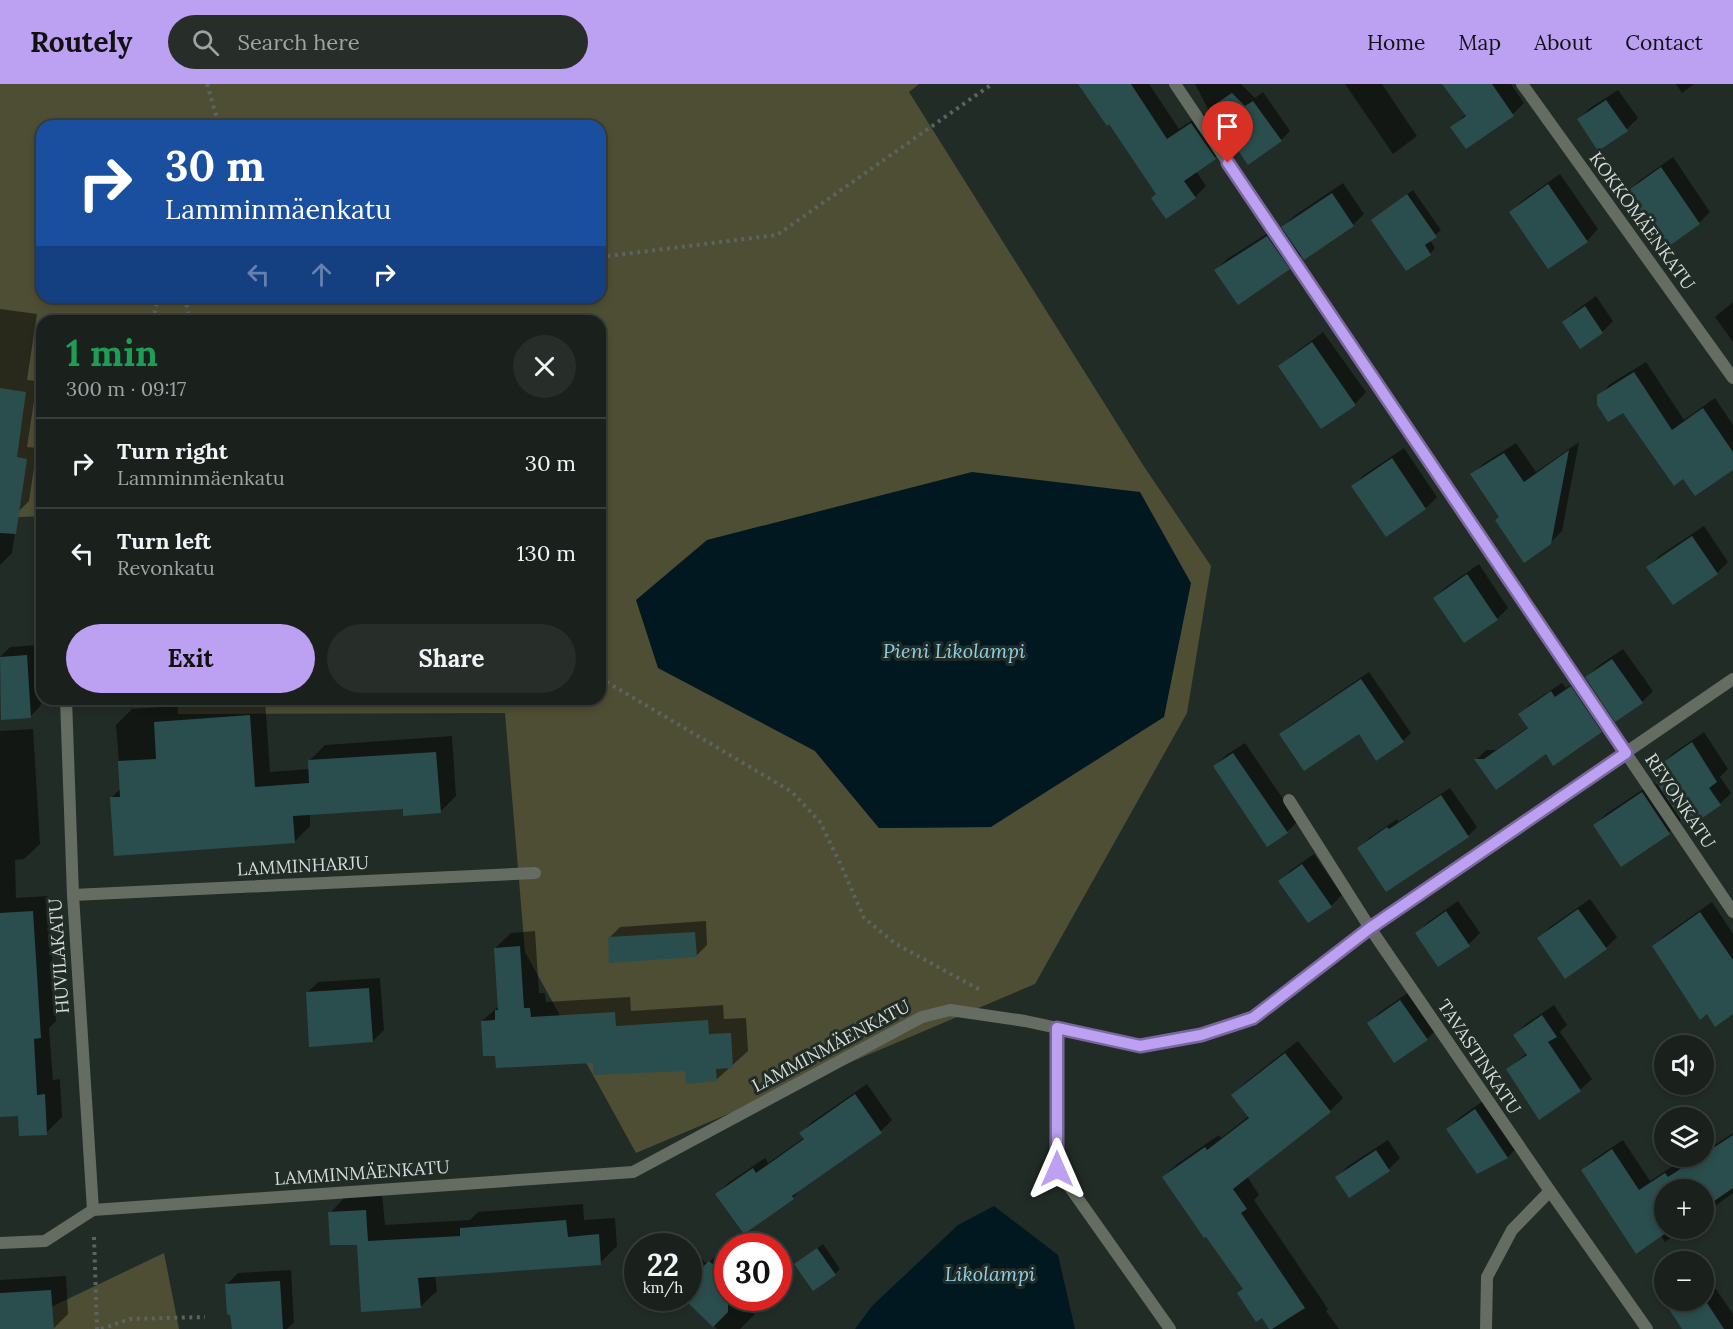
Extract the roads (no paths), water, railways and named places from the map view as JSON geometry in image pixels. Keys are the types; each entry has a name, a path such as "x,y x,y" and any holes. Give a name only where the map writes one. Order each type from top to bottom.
{"street":[{"name":"REVONKATU","path":"1175,84 1733,912"},
{"name":"KOKKOMÄENKATU","path":"1522,84 1733,378"},
{"name":"LAMMINMÄENKATU","path":"0,1243 45,1241 93,1210 633,1172 922,1017 950,1010 1025,1021 1140,1046 1201,1035 1253,1018 1370,928 1733,679"},
{"name":"HUVILAKATU","path":"66,705 73,895 93,1210"},
{"name":"TAVASTINKATU","path":"1289,800 1370,928 1647,1329"},
{"name":"LAMMINHARJU","path":"73,895 535,873"},
{"path":"1057,1028 1057,1169 1170,1329"},
{"path":"1486,1329 1487,1277 1512,1230 1550,1191"}],"water":[{"name":"Pieni Likolampi","path":"972,472 1140,492 1191,583 1164,717 991,827 879,828 815,751 658,668 636,600 707,540"},
{"name":"Likolampi","path":"994,1206 1058,1255 1075,1329 855,1329 872,1306 958,1225"}]}
